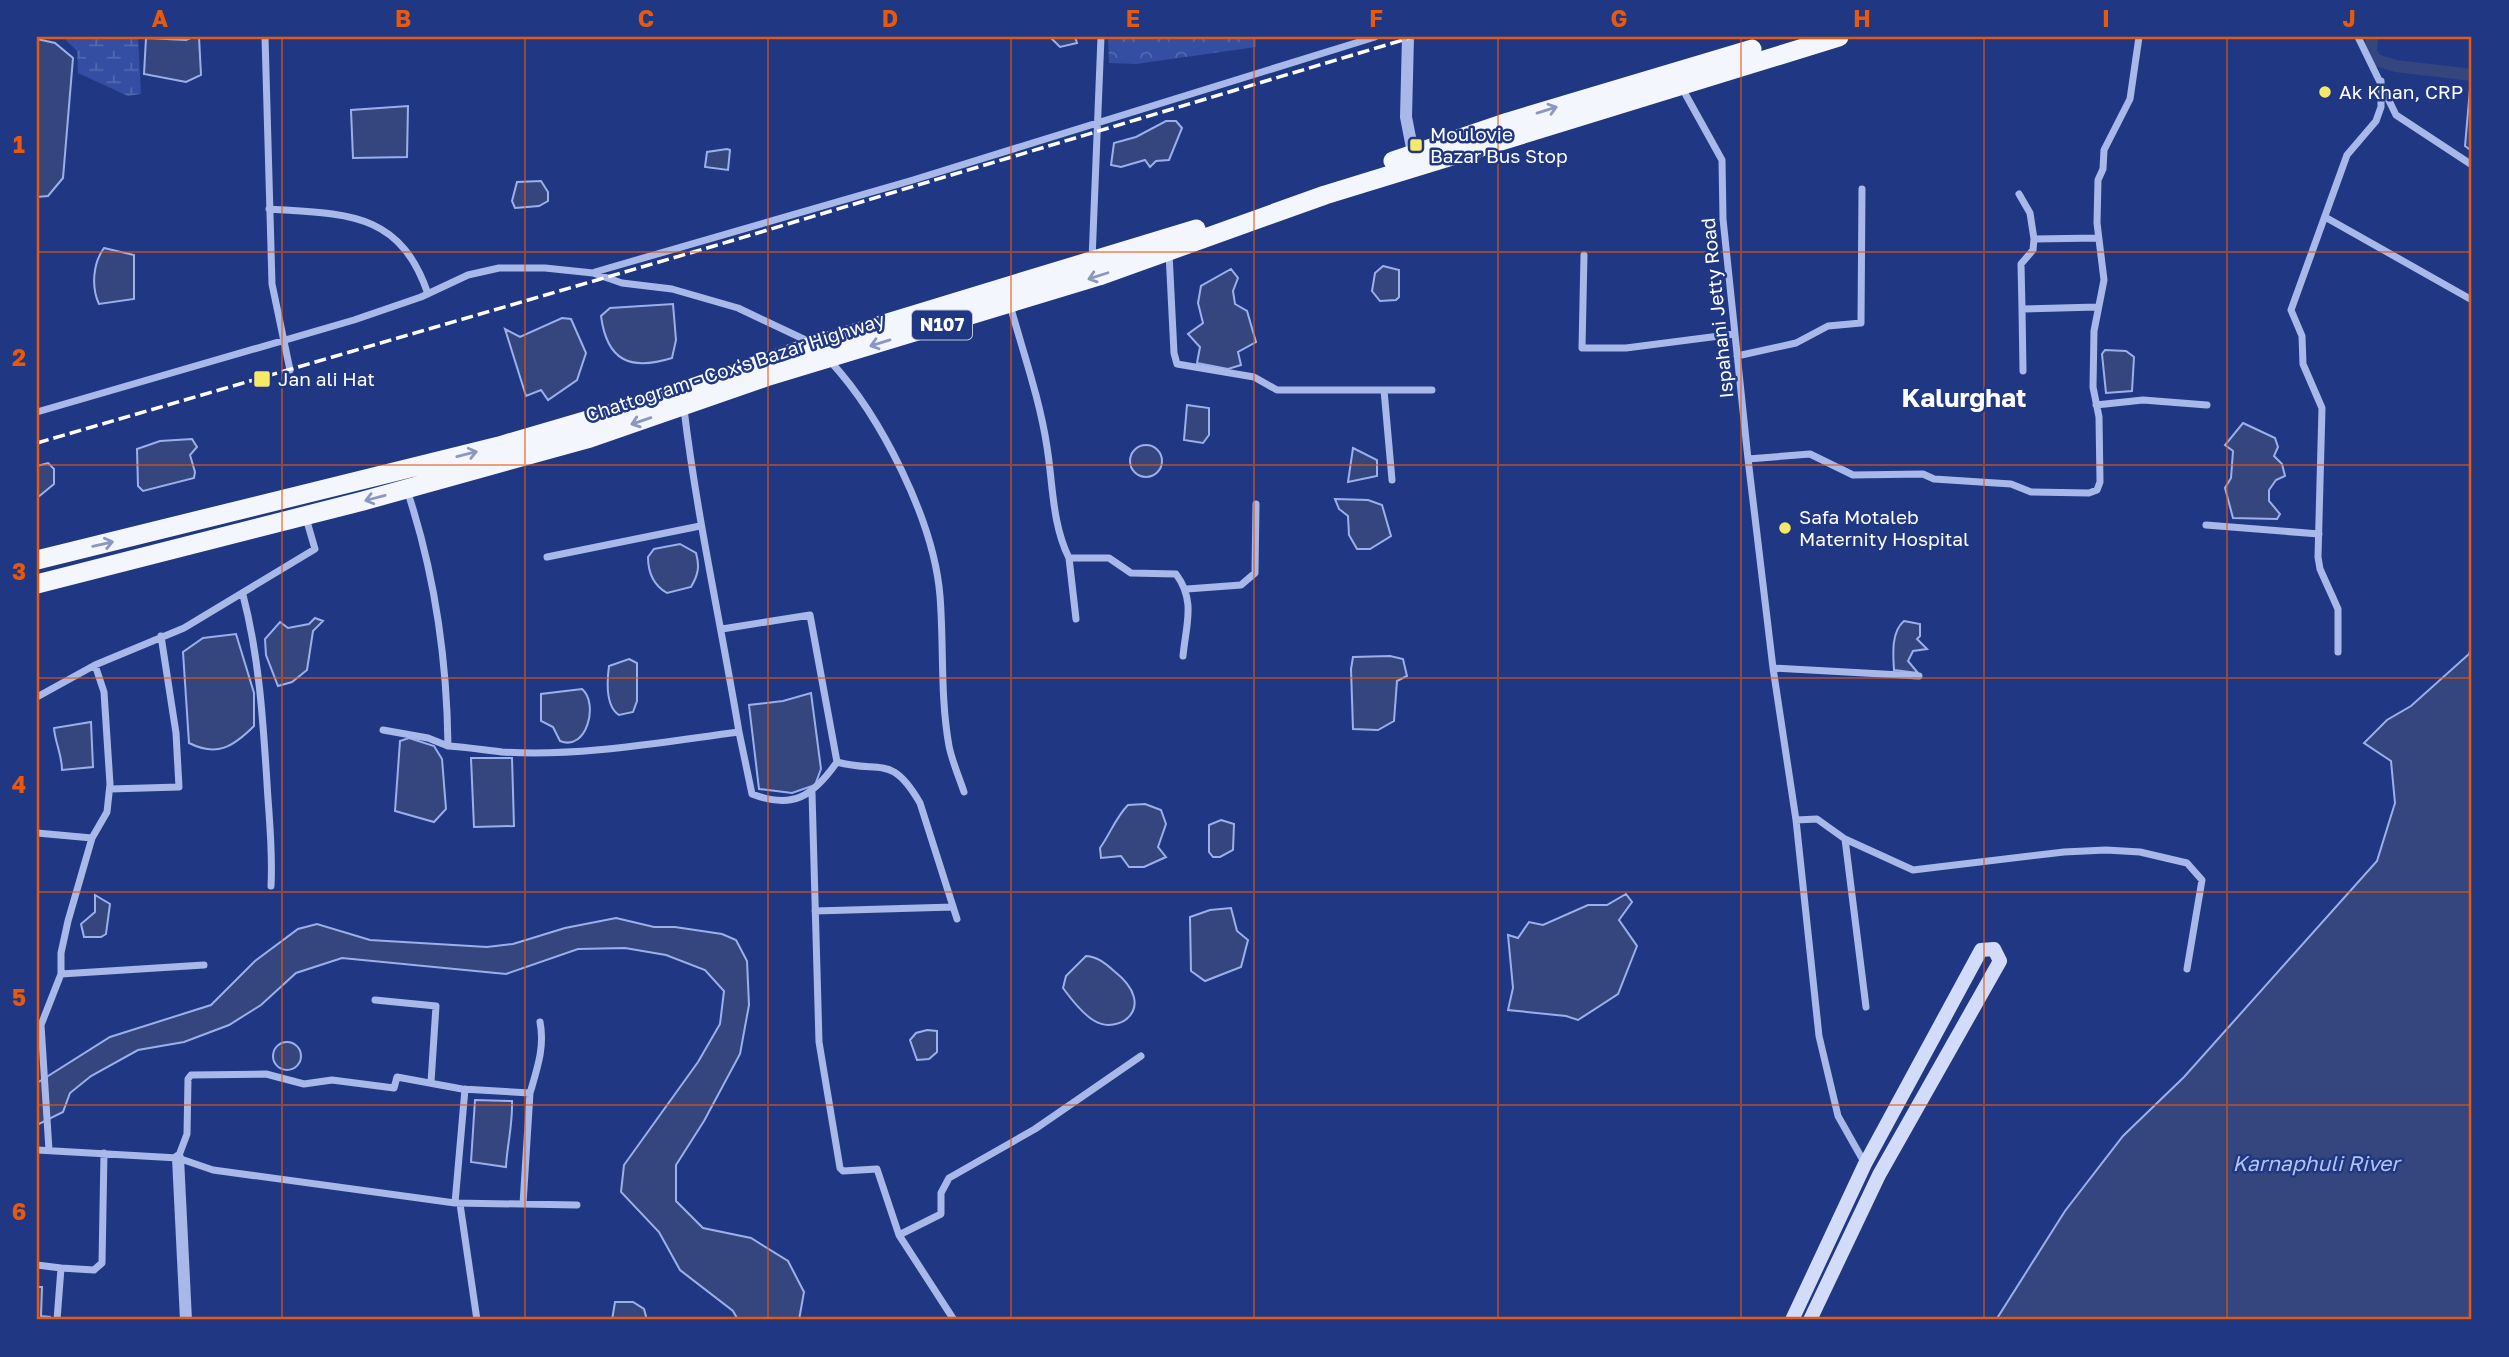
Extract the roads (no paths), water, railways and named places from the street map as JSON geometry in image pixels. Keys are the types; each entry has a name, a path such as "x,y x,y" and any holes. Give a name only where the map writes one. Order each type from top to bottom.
{"highway":[{"name":"Chattogram - Cox's Bazar Highway","path":"1007,296 1092,262 1677,78 1796,37"},
{"name":"Chattogram - Cox's Bazar Highway","path":"1677,78 1839,37"},
{"name":"Chattogram - Cox's Bazar Highway","path":"37,584 1007,296 1169,252 1415,161"},
{"name":"Chattogram - Cox's Bazar Highway","path":"37,560 407,489 590,438 684,406 821,352"}],"main road":[{"path":"1792,1320 1865,1164 1981,950 1994,949 2000,961 1878,1175 1811,1320"}],"street":[{"path":"265,37 272,284 281,341 290,370"},
{"path":"1092,262 1101,37"},
{"path":"593,273 1098,123 1375,37"},
{"path":"1408,37 1406,117 1415,161"},
{"path":"1748,459 1810,454 1853,475 1869,477 1923,474 1934,479 2011,484 2031,492 2089,493 2097,490 2100,482 2099,417 2096,405 2094,331 2104,280 2098,238 2098,180 2103,169 2104,150 2130,99 2136,74 2139,37"},
{"path":"2358,37 2396,115 2472,165"},
{"name":"Ispahani Jetty Road","path":"1677,78 1722,160 1723,219 1748,459 1773,668 1796,820 1819,1036 1838,1116 1865,1164"},
{"path":"2338,652 2338,608 2320,569 2322,408 2303,364 2302,336 2291,310 2347,156 2376,121 2381,107 2381,80"},
{"path":"1737,356 1796,343 1828,326 1861,323 1862,189"},
{"path":"2019,194 2030,213 2034,239 2033,250 2021,264 2023,371"},
{"path":"269,209 321,212 360,219 381,228 413,256 428,294"},
{"path":"2325,217 2472,300"},
{"path":"2034,239 2098,238"},
{"path":"1169,252 1174,354 1178,364 1254,377 1278,390 1432,390"},
{"path":"1584,255 1582,348 1626,348 1735,334"},
{"path":"37,412 354,320 428,294 468,275 499,268 545,268 593,273 622,283 672,289 738,308 821,352 849,382 895,455 924,522 940,593 943,693 950,747 964,792"},
{"path":"1007,296 1047,446 1057,521 1069,558 1076,619"},
{"path":"2022,309 2097,307"},
{"path":"1384,390 1392,480"},
{"path":"2096,405 2143,400 2207,405"},
{"path":"684,406 700,526 752,794 773,802 812,793 837,762 810,614 722,629"},
{"path":"407,489 425,544 432,583 448,746"},
{"path":"1187,589 1241,585 1255,573 1256,504"},
{"path":"37,697 95,665 184,628 243,595 315,549 303,507"},
{"path":"2206,525 2319,534"},
{"path":"547,557 700,526"},
{"path":"1069,558 1109,558 1131,573 1176,574 1187,589 1187,628 1183,656"},
{"path":"243,595 254,646 264,729 272,837 271,886"},
{"path":"110,789 180,787 176,733 161,636"},
{"path":"50,1150 41,1025 61,974 61,954 68,921 92,838 107,812 110,789 104,692 95,665"},
{"path":"1773,668 1919,676"},
{"path":"383,730 428,738 448,746 503,752 652,744 739,732"},
{"path":"837,762 894,771 904,779 920,803 957,919"},
{"path":"812,793 819,1042 840,1168 843,1171 877,1169 899,1235 954,1320"},
{"path":"1796,820 1817,819 1845,838 1913,870 2063,852 2106,850 2140,852 2187,863 2202,880 2188,969"},
{"path":"37,833 92,838"},
{"path":"1845,838 1866,1007"},
{"path":"815,911 953,907"},
{"path":"61,974 204,965"},
{"path":"374,1000 436,1006 431,1083"},
{"path":"523,1204 530,1093 540,1061 543,1036 540,1022"},
{"path":"899,1235 941,1214 941,1193 949,1178 1035,1129 1142,1056"},
{"path":"186,1320 178,1158 187,1133 188,1079 191,1075 266,1074 304,1084 332,1080 394,1088 397,1077 465,1089 530,1093"},
{"path":"465,1089 458,1203 477,1320"},
{"path":"37,1150 178,1158 213,1170 458,1203 577,1205"},
{"path":"37,1265 94,1270 103,1264 104,1153"},
{"path":"57,1320 61,1268"}],"water":[{"path":"199,37 201,75 186,82 144,74 146,38 186,40"},
{"path":"1050,37 1075,37 1077,43 1060,47"},
{"path":"37,39 55,43 73,58 63,178 48,196 37,197"},
{"path":"2472,89 2472,151 2465,146"},
{"path":"408,106 407,157 353,158 351,110"},
{"path":"1166,121 1176,121 1182,128 1169,160 1156,161 1150,167 1145,160 1121,167 1111,165 1114,143 1136,137"},
{"path":"730,150 728,170 705,167 707,152"},
{"path":"541,181 548,192 548,201 539,206 515,208 512,201 517,182"},
{"path":"104,248 134,255 134,299 99,304 94,275"},
{"path":"1383,266 1399,270 1399,297 1396,300 1380,301 1372,291 1375,273"},
{"path":"1231,269 1238,278 1233,291 1235,304 1247,311 1256,342 1238,352 1241,365 1228,369 1197,363 1200,347 1188,334 1203,323 1198,303 1201,286"},
{"path":"673,304 676,340 672,358 657,362 633,362 623,359 615,352 604,331 601,316 610,308"},
{"path":"562,318 571,319 586,353 577,380 548,400 541,390 526,396 505,329 520,337"},
{"path":"2105,350 2126,351 2134,357 2132,391 2106,393 2102,354"},
{"path":"1187,405 1209,408 1209,435 1203,443 1184,440"},
{"path":"2243,423 2275,438 2278,447 2274,456 2282,464 2285,476 2276,480 2269,490 2269,501 2280,514 2277,519 2233,518 2225,488 2231,478 2233,451 2225,445"},
{"path":"192,439 197,447 190,455 194,478 143,491 138,486 137,449 160,441"},
{"path":"1146,445 1157,450 1162,461 1157,472 1146,477 1135,472 1130,461 1135,450"},
{"path":"1353,448 1377,460 1377,476 1348,482"},
{"path":"48,463 54,469 54,484 37,498 37,466"},
{"path":"1335,499 1368,500 1382,505 1391,536 1370,549 1357,549 1349,535 1348,516 1339,509"},
{"path":"680,544 696,553 697,575 691,587 667,593 652,578 648,557 654,549"},
{"path":"315,618 323,621 313,631 307,670 292,682 278,686 266,655 265,639 280,622 288,628 309,624"},
{"path":"1904,621 1920,624 1920,636 1917,639 1927,649 1913,651 1908,661 1918,673 1894,670 1895,637"},
{"path":"236,634 254,693 254,726 224,748 199,747 189,743 183,652 203,638"},
{"name":"Karnaphuli River","path":"2472,644 2472,1320 1996,1320 2065,1211 2123,1136 2184,1077 2377,861 2395,803 2391,761 2364,743 2387,720 2411,706 2469,654"},
{"path":"1390,656 1403,659 1407,676 1397,681 1394,721 1378,730 1353,729 1353,657"},
{"path":"629,659 637,663 637,701 633,712 619,715 614,711 609,699 609,666"},
{"path":"582,689 590,705 588,724 577,739 560,741 553,727 541,721 541,694"},
{"path":"811,693 821,769 815,785 792,793 759,789 749,705 783,701"},
{"path":"91,722 93,767 62,770 54,728"},
{"path":"409,738 434,746 442,759 446,809 434,822 395,811 400,741"},
{"path":"471,758 512,758 514,826 474,827"},
{"path":"1145,804 1161,810 1166,824 1158,847 1166,857 1144,867 1129,867 1121,856 1101,858 1100,848 1128,805"},
{"path":"1221,820 1234,824 1233,850 1220,857 1213,857 1209,852 1209,825"},
{"path":"1626,894 1632,902 1619,920 1637,946 1618,994 1578,1020 1566,1016 1508,1010 1513,988 1508,935 1518,938 1529,922 1543,925 1588,905 1607,905"},
{"path":"95,895 110,904 106,934 101,937 84,937 81,924 95,912"},
{"path":"1231,908 1237,931 1248,940 1241,967 1205,981 1191,971 1190,917 1210,910"},
{"path":"616,918 654,927 675,927 722,934 736,940 747,961 749,1005 740,1054 704,1121 676,1165 676,1201 703,1228 751,1238 788,1261 804,1292 799,1320 738,1320 733,1311 680,1270 659,1232 621,1192 624,1165 698,1062 720,1024 724,991 705,970 666,955 625,948 578,949 506,974 342,958 296,973 261,1005 229,1025 184,1042 138,1050 91,1076 70,1093 63,1112 37,1125 37,1083 110,1037 211,1005 255,961 298,929 317,924 370,940 487,947 513,944 565,928"},
{"path":"1086,956 1104,963 1114,971 1134,996 1134,1007 1123,1021 1113,1025 1093,1020 1063,988 1066,976"},
{"path":"937,1031 937,1052 929,1059 917,1060 910,1040 916,1033"},
{"path":"287,1042 297,1046 301,1056 297,1066 287,1070 277,1066 273,1056 277,1046"},
{"path":"475,1100 512,1101 506,1167 471,1162"},
{"path":"37,1287 42,1287 41,1316 50,1317 50,1320 37,1320"},
{"path":"615,1302 633,1302 644,1309 647,1320 612,1320"}],"waterway":[{"path":"2372,37 2371,52 2376,60 2396,66 2472,75"}],"railway":[{"path":"37,443 714,246 1413,37"}],"place":[{"name":"Ak Khan, CRP","path":"2325,92"},
{"name":"Moulovie Bazar Bus Stop","path":"1416,145"},
{"name":"Jan ali Hat","path":"262,379"},
{"name":"Safa Motaleb Maternity Hospital","path":"1785,528"}],"district":[{"name":"Kalurghat","path":"1964,398"}]}
